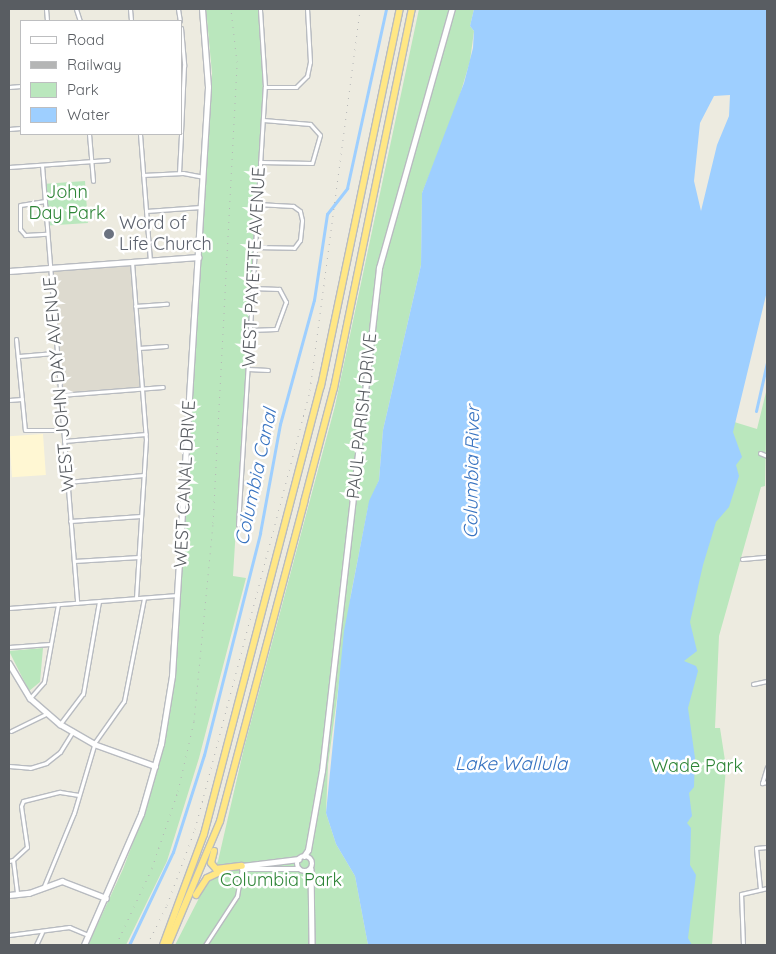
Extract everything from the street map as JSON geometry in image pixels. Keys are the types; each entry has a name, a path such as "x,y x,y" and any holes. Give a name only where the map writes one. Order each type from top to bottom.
{"highway":[{"path":"163,945 204,834 321,386 400,9"},
{"path":"242,868 217,869 211,861 334,388 412,9"},
{"path":"170,942 210,851 240,745"},
{"path":"170,942 207,878 219,871 242,868"}],"street":[{"name":"WEST CANAL DRIVE","path":"84,945 126,856 156,766 170,693 178,595 209,73 202,9"},
{"name":"WEST PAYETTE AVENUE","path":"238,525 265,87 260,9"},
{"path":"265,87 296,86 302,83 310,69 307,9"},
{"name":"PAUL PARISH DRIVE","path":"311,869 312,830 324,755 379,268 452,9"},
{"path":"182,32 182,102"},
{"path":"260,162 312,163 320,135 310,124 263,120"},
{"path":"89,135 93,181"},
{"path":"140,135 150,261"},
{"path":"179,173 180,135"},
{"path":"9,167 108,160"},
{"name":"WEST JOHN DAY AVENUE","path":"42,165 77,603"},
{"path":"143,175 179,173 203,177"},
{"path":"45,201 20,205 20,230 25,235 47,234"},
{"path":"254,247 295,247 302,217 293,206 258,204"},
{"path":"146,210 201,207"},
{"path":"9,271 198,257"},
{"path":"132,262 146,434 136,598"},
{"path":"250,330 276,329 286,302 279,289 252,288"},
{"path":"135,306 167,304"},
{"path":"16,339 27,432 63,430"},
{"path":"139,348 166,346"},
{"path":"19,356 57,353"},
{"path":"248,369 268,370"},
{"path":"60,395 163,387"},
{"path":"9,400 22,399"},
{"path":"64,441 146,434"},
{"path":"760,453 767,456"},
{"path":"67,482 144,475"},
{"path":"70,521 141,516"},
{"path":"74,562 139,556"},
{"path":"742,559 767,557"},
{"path":"9,608 178,595"},
{"path":"44,886 66,833 94,744 124,701 144,598"},
{"path":"60,724 83,694 99,601"},
{"path":"30,698 44,682 58,604"},
{"path":"9,647 50,644"},
{"path":"9,663 30,698 46,714 60,724 94,744 156,766"},
{"path":"753,684 767,681"},
{"path":"11,731 46,714"},
{"path":"9,766 25,768 46,763 64,747 73,731"},
{"path":"767,767 762,783 767,782"},
{"path":"18,895 11,860 27,847 22,802 60,792 79,795"},
{"name":"PAUL PARISH DRIVE","path":"301,870 301,858 312,830"},
{"path":"62,831 66,833"},
{"path":"760,889 756,848 767,847"},
{"path":"242,868 301,858 312,860"},
{"path":"242,868 311,869 309,900 312,945"},
{"path":"205,945 237,896 242,868"},
{"path":"301,870 309,900"},
{"path":"9,895 18,895 65,881 106,898"},
{"path":"743,945 742,892 767,888"},
{"path":"9,936 69,927 88,936"},
{"path":"36,945 42,932"}],"shaded area":[{"path":"132,262 143,389 61,396 50,269"},
{"path":"43,434 46,475 12,477 9,436"}],"green space":[{"path":"206,9 258,9 262,36 263,93 233,576 246,578 199,758 167,861 126,945 88,945 123,869 148,803 172,694 212,73"},
{"name":"Columbia Park","path":"419,9 474,9 470,26 474,31 470,61 454,115 422,193 421,265 383,430 379,480 368,507 351,594 328,765 326,813 336,844 355,876 368,945 175,945 218,861 244,748 335,406"},
{"name":"John Day Park","path":"85,181 88,223 49,226 46,184"},
{"name":"Wade Park","path":"767,388 765,486 761,487 719,636 715,728 720,728 726,767 712,945 668,945 673,696 731,421 757,429"},
{"path":"43,648 40,682 29,691 9,651"}],"water":[{"name":"Lake Wallula","path":"474,9 767,9 767,291 733,432 742,457 736,465 739,476 729,507 716,522 703,565 690,622 697,651 684,661 696,666 698,671 688,708 695,758 694,787 689,793 692,816 687,823 691,828 690,865 696,875 688,938 692,945 368,945 355,876 336,844 326,813 344,631 369,501 379,480 383,430 421,265 422,193 464,83 473,48 474,31 470,26","holes":["730,95 729,116 717,145 701,211 694,181 700,123 714,96"]}],"waterway":[{"name":"Columbia Canal","path":"129,945 173,852 204,755 260,533 280,424 314,300 327,214 347,188 386,9"},
{"path":"756,411 767,362"}],"railway":[{"path":"116,945 152,868 178,791 194,721 213,523 237,62 231,9"},
{"path":"147,945 167,905 195,829 310,390 360,9"}],"place":[{"name":"Word of Life Church","path":"109,234"}],"water label":[{"name":"Columbia River","path":"472,472"}]}
